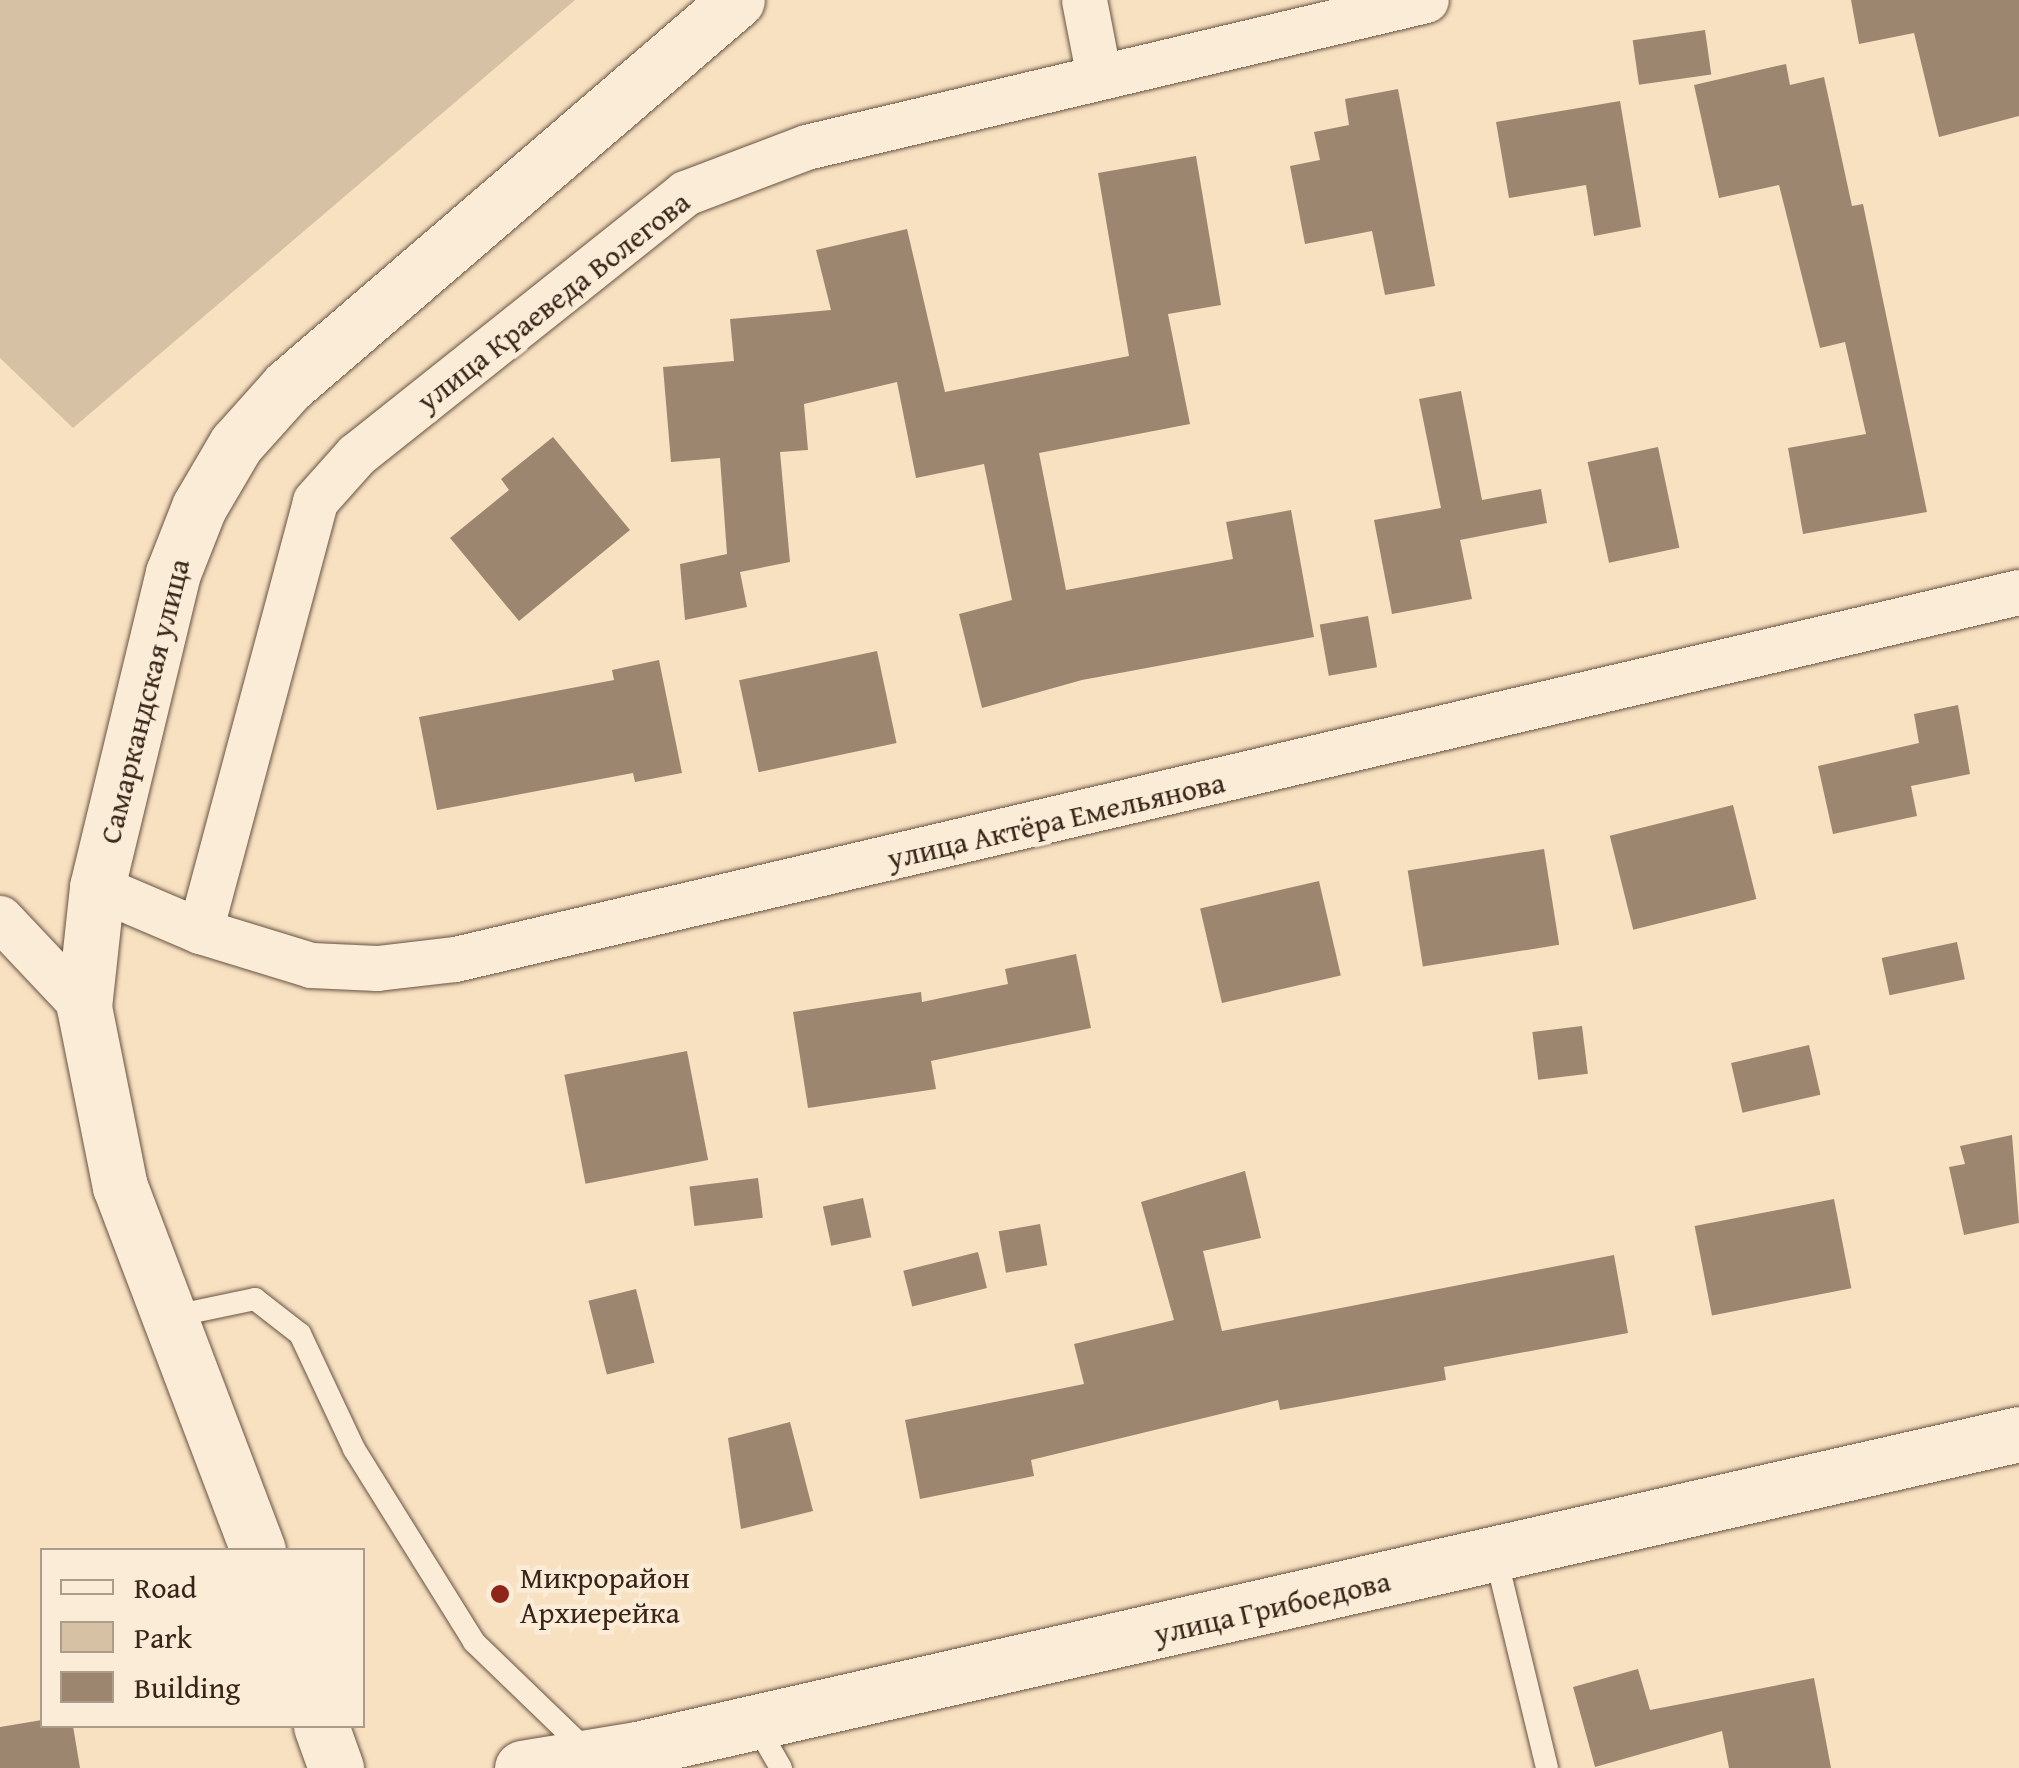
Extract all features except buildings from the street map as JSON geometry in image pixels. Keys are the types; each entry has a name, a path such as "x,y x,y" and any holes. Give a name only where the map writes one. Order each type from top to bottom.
{"street":[{"name":"Самаркандская улица","path":"257,1548 120,1186 84,1007 97,887 173,572 199,507 236,444 288,386 737,0"},
{"path":"1084,0 1099,78"},
{"name":"улица Краеведа Волегова","path":"200,931 315,501 356,455 685,193 806,147 1426,0"},
{"name":"улица Актёра Емельянова","path":"97,887 200,931 312,966 377,968 455,959 2019,592"},
{"path":"0,919 84,1007"},
{"name":"улица Грибоедова","path":"522,1768 768,1745 1496,1557 2019,1434"},
{"path":"322,1728 336,1768"}],"lane":[{"path":"169,1317 255,1299 300,1334 354,1449 474,1642 624,1758"},
{"path":"1496,1557 1546,1768"}],"green space":[{"path":"0,0 575,0 73,428 0,358"}],"place":[{"name":"Микрорайон Архиерейка","path":"500,1594"}]}
